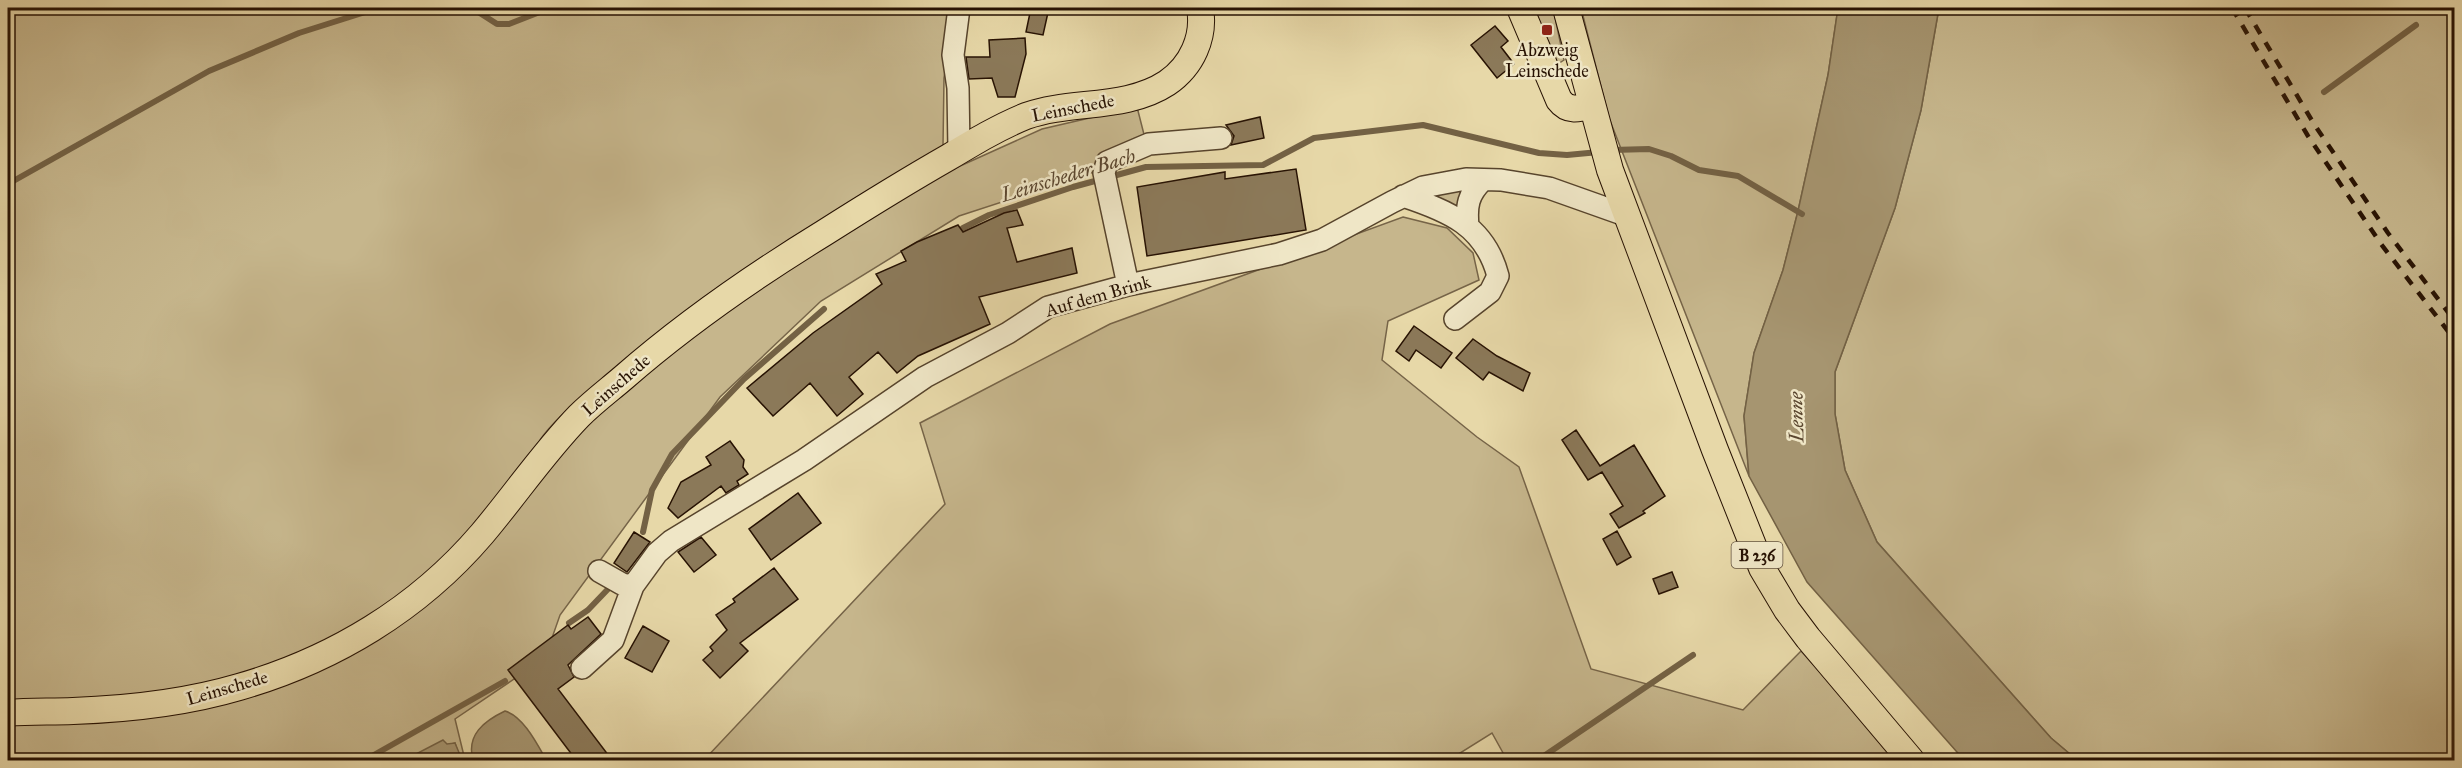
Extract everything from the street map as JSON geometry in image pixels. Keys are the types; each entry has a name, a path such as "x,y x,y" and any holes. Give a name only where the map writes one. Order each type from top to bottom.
{"main road":[{"name":"Leinschede","path":"8,713 128,708 210,695 298,666 376,627 442,576 480,536 574,421 642,361 697,318 800,248 902,184 988,134 1030,115 1070,106 1132,98 1165,84 1184,68 1192,56 1202,29 1200,8"},
{"path":"1520,8 1558,100 1571,109 1591,105"},
{"name":"B 236","path":"1566,8 1610,170 1762,568 1787,610 1808,638 1911,760"}],"street":[{"path":"959,8 953,55 958,88 959,151"},
{"path":"1128,285 1105,179 1107,162 1149,144 1221,138"},
{"name":"Auf dem Brink","path":"582,668 613,640 633,586 657,553 671,541 804,460 925,377 1008,333 1048,307 1128,285 1279,254 1322,240 1403,196 1423,188 1466,179 1501,180 1549,188 1628,216"},
{"path":"1468,226 1469,198 1473,189 1482,180"},
{"path":"1403,196 1444,212 1468,226 1485,243 1494,261 1498,276 1490,292 1455,319"},
{"path":"599,571 622,584 633,586"}],"shaded area":[{"path":"8,8 955,8 944,78 943,146 766,255 682,314 641,346 569,409 540,440 591,411 700,318 949,171 1042,129 1137,107 1149,154 959,216 821,301 720,397 560,615 545,658 455,719 465,760 445,760 459,755 455,743 413,756 414,760 8,760"},
{"path":"1530,8 1553,8 1564,60 1555,66"},
{"path":"1581,8 1838,8 1828,75 1798,211 1783,270 1754,353 1744,416 1749,476 1609,118"},
{"path":"1939,8 2454,8 2454,760 2077,760 2051,738 1877,542 1845,470 1835,414 1835,372 1895,208 1921,110"},
{"path":"1468,189 1462,217 1431,195"},
{"path":"1403,217 1447,228 1473,253 1479,280 1388,321 1382,360 1477,437 1519,467 1591,669 1743,710 1801,651 1899,760 1507,760 1492,733 1449,760 704,760 945,504 920,423 1110,324"}],"water":[{"name":"Lenne","path":"1838,8 1939,8 1921,110 1895,208 1835,372 1835,414 1845,470 1877,542 2051,738 2077,760 1964,760 1807,582 1749,476 1744,416 1754,353 1783,270 1798,211 1828,75"},
{"path":"505,711 517,718 528,729 544,756 540,760 473,760 472,743 478,730 490,719"},
{"path":"443,740 447,744 455,743 460,755 445,760 414,760 412,756"}],"building":[{"path":"1031,8 1049,8 1043,35 1026,32"},
{"path":"1495,26 1508,41 1501,47 1514,64 1497,78 1471,45"},
{"path":"1025,38 1026,54 1015,97 998,97 992,78 969,79 966,57 990,57 989,40"},
{"path":"1260,117 1264,138 1231,145 1234,136 1226,125"},
{"path":"1296,169 1306,230 1147,256 1137,187 1225,172 1225,179"},
{"path":"1017,210 1023,225 1007,228 1017,262 1072,248 1077,273 979,297 990,324 918,356 897,373 878,352 849,377 863,394 837,416 810,383 773,416 747,388 813,333 882,284 876,274 906,261 901,251 958,225 963,232 1004,213"},
{"path":"1414,326 1452,353 1441,368 1416,350 1409,361 1396,351"},
{"path":"1473,339 1497,356 1530,373 1523,391 1489,372 1483,380 1456,358"},
{"path":"1576,430 1600,466 1634,445 1665,496 1643,511 1645,513 1619,528 1610,514 1623,506 1602,472 1588,480 1562,440"},
{"path":"730,441 744,460 743,467 748,474 737,481 739,485 726,493 721,486 678,518 668,508 681,482 711,465 706,457"},
{"path":"798,493 821,523 771,560 749,529"},
{"path":"1617,531 1631,557 1617,565 1603,539"},
{"path":"634,532 650,542 627,572 614,563"},
{"path":"701,537 716,555 694,572 678,552"},
{"path":"774,568 798,599 740,643 748,651 720,678 703,660 713,651 710,647 727,630 716,615 735,602 733,599"},
{"path":"1672,572 1678,587 1659,594 1653,579"},
{"path":"588,617 601,634 568,665 574,677 558,689 612,760 576,760 508,670 568,625 571,629"},
{"path":"643,626 669,641 652,672 625,658"}],"waterway":[{"path":"8,184 209,71 299,33 378,8"},
{"path":"472,8 497,24 509,24 550,8"},
{"path":"2324,92 2416,25"},
{"name":"Leinscheder Bach","path":"963,228 989,215 1073,187 1146,167 1263,165 1314,138 1423,125 1539,153 1567,155 1599,152"},
{"name":"Leinscheder Bach","path":"1612,150 1649,149 1671,156 1699,170 1738,176 1802,214"},
{"name":"Leinscheder Bach","path":"643,532 652,490 672,454 744,379 824,309"},
{"name":"Leinscheder Bach","path":"569,623 588,610 609,588"},
{"path":"1538,760 1693,655"},
{"name":"Leinscheder Bach","path":"365,760 505,681"}],"railway":[{"path":"2232,8 2308,136 2381,244 2454,339"},
{"path":"2245,8 2314,124 2388,233 2454,320"}],"place":[{"name":"Abzweig Leinschede","path":"1547,30"}]}
